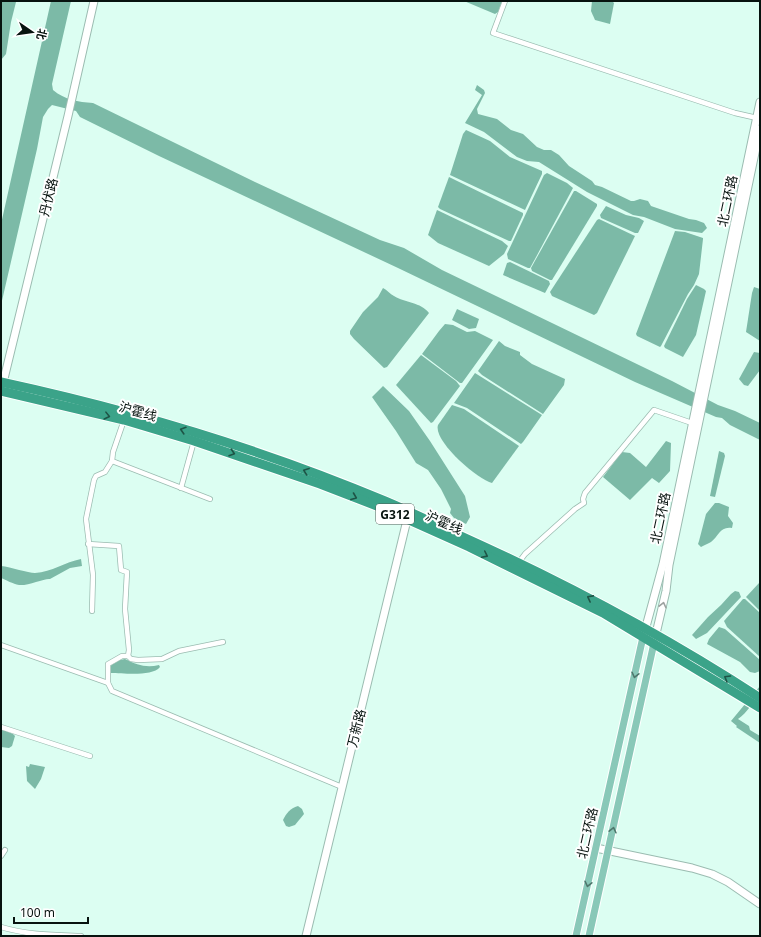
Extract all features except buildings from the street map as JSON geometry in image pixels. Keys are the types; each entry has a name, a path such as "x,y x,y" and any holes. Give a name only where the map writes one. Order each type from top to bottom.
{"highway":[{"name":"沪霍线","path":"2,388 126,417 256,453 323,477 385,501 519,562 580,593 644,633"},
{"name":"沪霍线","path":"126,417 320,484 469,547 644,633 760,698"},
{"name":"沪霍线","path":"655,639 760,708"}],"main road":[{"name":"丹伏路","path":"2,388 68,116 94,1"},
{"name":"北二环路","path":"703,386 760,102"},
{"name":"北二环路","path":"576,936 644,633 663,564 760,129"},
{"name":"北二环路","path":"589,936 666,591 668,565 695,421"},
{"name":"万新路","path":"306,936 407,520"},
{"path":"596,848 692,868 712,874 728,882 760,904"}],"street":[{"path":"505,1 493,32 735,113 757,118"},
{"path":"519,562 569,514 584,503 583,499 589,488 654,410 695,421"},
{"path":"92,611 93,575 86,518 94,480 96,476 105,472 112,461 113,452 126,417"},
{"path":"181,488 194,441"},
{"path":"112,461 210,499"},
{"path":"88,544 119,546 121,570 127,572 125,609 129,650 128,656"},
{"path":"223,642 179,651 162,659 138,660 131,659 128,656 122,656 108,664 108,683 112,691 342,787"},
{"path":"1,645 108,683"},
{"path":"1,728 90,756"},
{"path":"1,856 5,850"},
{"path":"1,927 23,933 81,936"}],"shaded area":[{"path":"1,1 16,2 6,54 1,60"},
{"path":"51,1 71,1 52,84 53,90 62,96 72,100 93,103 255,182 380,240 404,248 442,270 672,381 718,405 760,423 760,440 730,425 722,418 716,417 635,382 398,268 159,156 80,117 76,111 52,105 43,117 1,305 1,224"},
{"path":"464,1 502,1 498,12 495,14"},
{"path":"592,1 612,1 614,3 610,24 595,20 591,11"},
{"path":"477,85 484,90 485,93 477,109 478,114 497,119 511,130 523,134 537,147 544,150 551,150 559,155 569,166 592,181 595,185 631,201 640,199 648,201 651,206 704,223 707,228 702,233 675,229 644,217 633,215 587,192 539,162 527,161 517,157 484,132 465,123 482,95 475,90"},
{"path":"466,130 490,141 510,157 542,171 525,210 450,175 463,134"},
{"path":"547,173 567,183 573,188 530,268 528,268 508,259 507,254 544,175"},
{"path":"449,177 523,213 511,241 438,207"},
{"path":"574,191 597,204 597,206 552,280 550,280 532,271 531,268"},
{"path":"606,206 644,221 638,233 601,218 600,215"},
{"path":"437,210 502,241 508,246 504,254 489,266 438,243 428,235"},
{"path":"599,219 635,236 597,313 594,315 552,296 550,292"},
{"path":"675,231 685,232 703,238 699,274 660,347 637,336 636,334"},
{"path":"510,262 549,281 550,284 545,293 503,275 507,263"},
{"path":"696,285 706,291 696,335 683,357 665,348 664,346 687,299"},
{"path":"754,287 760,289 760,341 746,332"},
{"path":"383,288 398,298 426,309 429,313 387,367 384,368 350,334 350,331 363,312 378,297"},
{"path":"457,309 479,319 476,328 469,329 452,320"},
{"path":"445,324 453,325 467,332 475,331 493,340 462,383 422,354"},
{"path":"499,341 505,346 520,352 520,355 532,364 565,379 564,385 543,414 478,371"},
{"path":"754,352 760,353 760,370 748,386 744,385 739,379"},
{"path":"421,355 456,381 460,386 431,423 396,385"},
{"path":"475,373 542,415 521,444 467,408 454,403"},
{"path":"383,386 409,411 465,496 470,517 466,524 454,518 450,513 451,509 441,489 428,470 416,463 372,397"},
{"path":"452,405 464,409 519,446 492,483 485,480 467,467 442,440 438,432 438,425"},
{"path":"666,441 671,443 670,471 659,483 652,478 630,500 603,477 622,452 630,453 646,467"},
{"path":"719,451 724,453 725,456 715,497 710,496"},
{"path":"715,503 729,507 728,516 733,523 732,528 725,528 714,540 701,547 698,544 706,514"},
{"path":"81,559 82,566 70,568 50,579 19,585 1,578 1,566 35,573 47,571"},
{"path":"760,582 760,611 746,597"},
{"path":"735,591 739,592 741,597 707,633 696,639 692,635"},
{"path":"743,599 745,599 760,613 760,657 727,627 724,621"},
{"path":"719,627 725,629 760,660 760,671 755,673 750,672 740,662 707,644 709,639"},
{"path":"125,659 142,665 159,665 160,667 151,672 144,673 111,673 110,666 120,660"},
{"path":"760,686 760,694 747,711 738,719 749,726 750,730 760,736 760,743 736,727 737,726 731,721"},
{"path":"1,729 15,736 12,746 9,748 1,747"},
{"path":"30,764 45,767 41,779 35,789 27,781 26,766 29,767"},
{"path":"298,806 302,809 304,814 295,825 289,827 286,826 283,820 285,816"}]}
